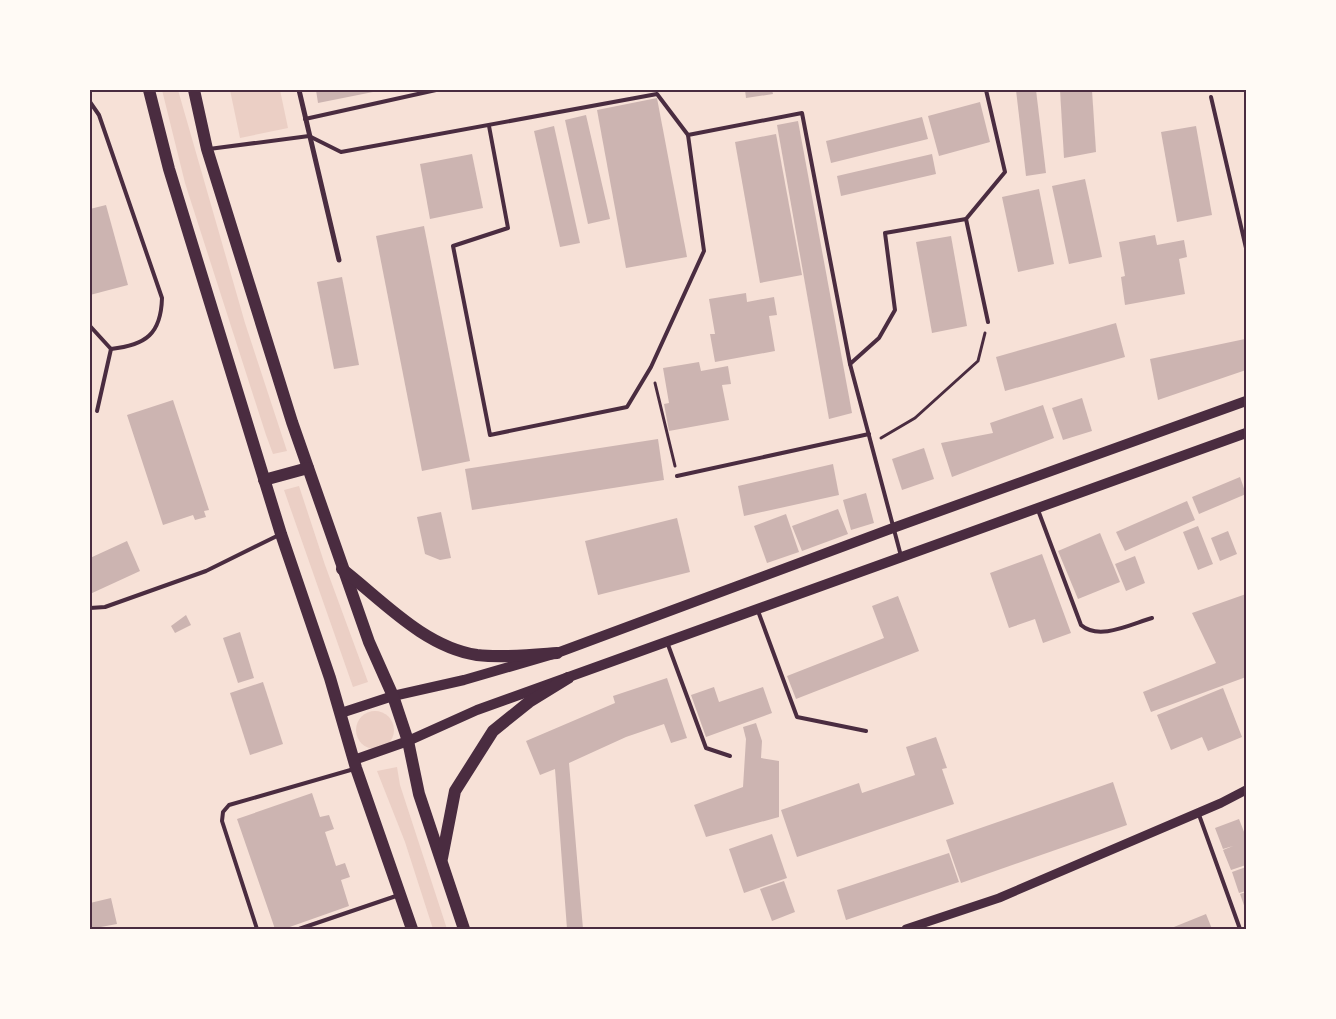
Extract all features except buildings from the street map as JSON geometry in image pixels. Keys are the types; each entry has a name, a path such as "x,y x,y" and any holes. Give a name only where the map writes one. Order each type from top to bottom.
{"main road":[{"path":"150,90 169,169 264,480 341,713 355,764 412,929"},
{"path":"194,90 207,149 308,468 369,642 394,696 408,741 419,794 442,858 464,929"},
{"path":"341,713 394,696 464,680 557,653 893,528 1246,401"},
{"path":"355,764 478,710 1246,433"},
{"path":"264,480 308,468"},
{"path":"342,568 418,630 444,644 476,655 557,653"},
{"path":"442,858 455,791 493,731 529,702 568,678"}],"street":[{"path":"299,90 339,260"},
{"path":"906,929 999,898 1246,790"}],"lane":[{"path":"305,119 436,90"},
{"path":"850,364 879,338 895,310 885,233 966,219 1005,172 986,90"},
{"path":"207,149 309,136 341,152 657,94 688,135 704,251 651,367 627,407 490,435 453,246 508,228 489,126"},
{"path":"1211,97 1246,248"},
{"path":"90,102 98,115 162,298 161,313 155,330 143,342 111,349"},
{"path":"688,135 802,113 850,364 901,556"},
{"path":"966,219 988,322"},
{"path":"90,326 111,349"},
{"path":"98,411 111,349"},
{"path":"677,476 869,434"},
{"path":"1038,508 1081,625 1089,632 1102,632 1152,618"},
{"path":"90,608 105,607 206,571 281,534"},
{"path":"757,609 797,717 866,731"},
{"path":"667,642 706,748 730,756"},
{"path":"257,929 222,821 223,812 228,805 355,764"},
{"path":"1198,812 1240,929"},
{"path":"299,929 399,895"}],"path":[{"path":"871,444 914,418 978,361 988,322"},
{"path":"651,367 677,476"}],"shaded area":[{"path":"162,90 178,90 245,323 287,451 273,454 266,435 185,183"},
{"path":"230,90 280,90 288,128 240,138"},
{"path":"299,486 325,565 368,682 353,687 284,490"},
{"path":"375,711 388,717 394,730 388,743 375,749 362,743 356,730 362,717"},
{"path":"397,767 400,785 447,929 433,929 405,842 377,771"}]}
